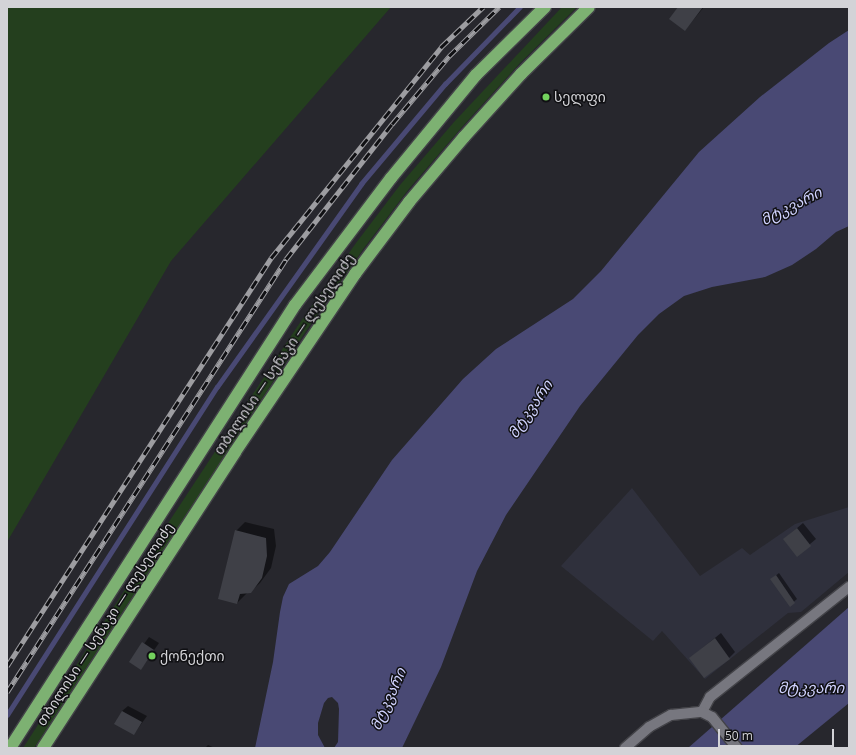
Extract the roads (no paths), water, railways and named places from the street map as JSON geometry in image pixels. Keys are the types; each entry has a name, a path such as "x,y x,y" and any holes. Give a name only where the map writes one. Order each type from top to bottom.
{"highway":[{"name":"თბილისი — სენაკი — ლესელიძე","path":"10,748 295,305 391,178 476,75 546,7"},
{"name":"თბილისი — სენაკი — ლესელიძე","path":"43,748 235,452 355,274 409,202 464,137 521,74 589,7"}],"street":[{"path":"702,712 710,697 849,587"},
{"path":"625,748 649,727 671,715 702,712 712,717 737,748"}],"water":[{"path":"849,30 849,226 836,232 816,249 792,265 765,277 712,287 684,296 659,314 638,335 580,406 506,515 477,571 441,667 402,748 334,748 338,742 339,709 338,703 332,697 328,698 324,703 318,723 318,735 325,748 255,748 273,662 283,597 289,584 318,566 330,552 392,460 463,379 496,349 573,299 601,271 699,152 760,97 829,43"},
{"name":"მტკვარი","path":"849,607 849,703 794,748 688,748"}],"waterway":[{"path":"7,715 217,387 361,184 445,84 520,7"}],"railway":[{"path":"7,666 271,258 441,47 483,7"},
{"path":"7,692 286,259 392,124 449,56 499,7"}],"place":[{"name":"სელფი","path":"546,97"},
{"name":"ქონექთი","path":"152,656"}]}
